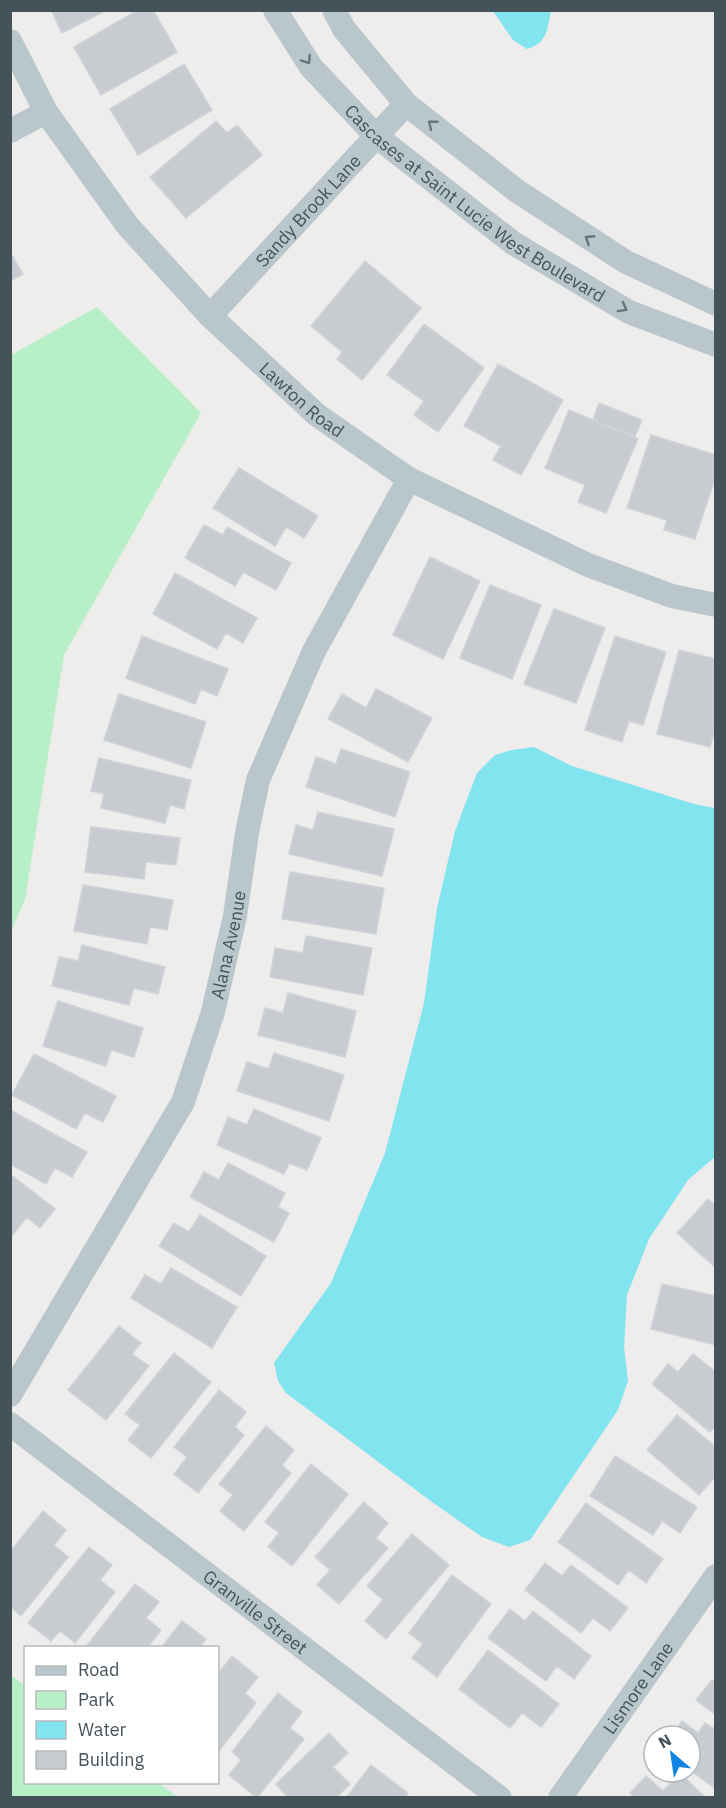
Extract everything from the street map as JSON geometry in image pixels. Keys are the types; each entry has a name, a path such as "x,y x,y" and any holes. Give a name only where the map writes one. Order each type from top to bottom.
{"street":[{"name":"Cascases at Saint Lucie West Boulevard","path":"275,10 311,67 376,136 513,243 629,312 716,345"},
{"name":"Cascases at Saint Lucie West Boulevard","path":"334,10 344,28 406,104 517,191 626,262 716,304"},
{"name":"Lawton Road","path":"10,41 46,112 127,225 210,316 317,415 409,479 588,565 672,596 716,605"},
{"name":"Sandy Brook Lane","path":"210,316 406,104"},
{"path":"10,131 46,112"},
{"name":"Alana Avenue","path":"10,1395 183,1102 213,1012 235,916 247,833 258,780 314,651 409,479"},
{"name":"Granville Street","path":"10,1424 500,1797"},
{"name":"Lismore Lane","path":"560,1797 716,1576"}],"green space":[{"path":"97,307 201,413 64,655 25,900 11,931 11,355"},
{"path":"11,1675 24,1685 24,1784 159,1784 178,1797 11,1797"}],"water":[{"path":"493,11 551,11 543,39 527,49 513,40"},
{"path":"534,747 572,766 694,804 715,808 716,1156 688,1180 649,1239 627,1295 624,1347 628,1381 618,1410 530,1540 509,1547 482,1537 286,1393 278,1381 274,1363 331,1283 385,1153 424,1003 437,908 455,831 477,773 495,755"}],"building":[{"path":"51,10 107,10 62,33"},
{"path":"138,10 153,10 177,52 101,95 74,47"},
{"path":"184,64 212,110 138,155 110,109"},
{"path":"216,121 227,133 237,125 262,155 186,218 150,177"},
{"path":"10,252 23,274 10,281"},
{"path":"365,261 421,308 362,380 337,359 342,352 311,326"},
{"path":"424,324 484,368 438,432 414,415 424,401 387,375"},
{"path":"498,364 563,400 521,475 493,460 501,446 464,426"},
{"path":"599,403 642,420 635,436 593,420"},
{"path":"569,410 638,439 606,513 578,502 585,485 545,468"},
{"path":"651,435 716,455 716,476 695,539 664,530 667,520 627,508"},
{"path":"239,468 318,516 304,538 286,527 275,546 213,508"},
{"path":"204,525 223,535 227,527 291,563 276,590 243,572 235,586 185,558"},
{"path":"430,557 480,581 443,659 393,635"},
{"path":"175,573 257,618 243,643 226,633 217,649 153,614"},
{"path":"490,585 541,605 512,679 460,658"},
{"path":"554,609 605,628 576,703 524,684"},
{"path":"142,636 228,669 217,696 201,689 195,704 126,678"},
{"path":"615,636 666,652 643,725 629,721 622,742 585,730"},
{"path":"679,650 716,659 716,727 710,747 657,734"},
{"path":"376,689 432,718 408,762 328,719 342,694 366,708"},
{"path":"119,694 206,722 191,768 104,740"},
{"path":"341,749 410,772 395,817 306,787 316,757 336,764"},
{"path":"99,758 191,780 184,809 170,805 165,823 101,808 104,794 91,791"},
{"path":"318,812 394,829 382,876 289,854 296,825 313,830"},
{"path":"91,827 180,838 176,865 146,862 144,879 85,872"},
{"path":"290,872 384,888 376,934 282,919"},
{"path":"83,885 173,900 167,930 150,927 147,944 74,931"},
{"path":"306,936 372,948 363,995 270,977 275,948 303,953"},
{"path":"82,945 165,967 158,994 134,988 129,1005 52,986 59,957 78,961"},
{"path":"288,993 356,1011 345,1057 258,1035 265,1008 283,1013"},
{"path":"58,1001 143,1028 134,1057 111,1050 106,1066 43,1046"},
{"path":"274,1053 344,1075 329,1121 237,1091 247,1062 269,1069"},
{"path":"34,1054 116,1096 103,1122 85,1113 76,1129 12,1095"},
{"path":"254,1109 321,1138 307,1170 289,1163 284,1174 217,1145 228,1117 247,1125"},
{"path":"10,1110 87,1152 72,1177 55,1168 46,1184 10,1164"},
{"path":"228,1163 285,1193 278,1207 289,1213 274,1242 190,1197 204,1172 219,1180"},
{"path":"10,1174 55,1209 40,1228 27,1217 11,1237"},
{"path":"708,1199 716,1206 716,1268 677,1233"},
{"path":"200,1215 266,1256 241,1296 159,1246 174,1223 189,1232"},
{"path":"171,1268 237,1307 212,1348 131,1298 145,1275 161,1284"},
{"path":"662,1284 716,1296 716,1345 651,1329"},
{"path":"119,1326 141,1343 132,1354 149,1366 106,1420 68,1390"},
{"path":"174,1353 211,1382 151,1458 128,1440 140,1425 125,1414"},
{"path":"693,1354 716,1372 716,1426 710,1432 652,1384 668,1364 678,1372"},
{"path":"219,1390 246,1412 235,1427 244,1435 198,1493 174,1474 187,1457 174,1447"},
{"path":"677,1415 716,1447 716,1476 699,1495 647,1450"},
{"path":"266,1426 294,1450 282,1465 291,1473 244,1531 220,1511 233,1495 219,1484"},
{"path":"615,1456 697,1507 680,1533 662,1521 653,1535 590,1496"},
{"path":"311,1464 348,1494 292,1566 268,1547 279,1533 265,1522"},
{"path":"364,1502 388,1523 376,1538 388,1548 339,1604 317,1585 330,1570 315,1557"},
{"path":"586,1503 663,1559 646,1583 629,1570 618,1585 558,1542"},
{"path":"43,1511 66,1530 54,1545 68,1557 21,1616 10,1607 10,1552"},
{"path":"412,1534 449,1565 386,1639 365,1621 383,1600 367,1586"},
{"path":"89,1547 112,1565 100,1580 115,1592 75,1643 60,1631 51,1641 28,1623"},
{"path":"545,1563 562,1576 571,1565 628,1608 610,1631 593,1618 581,1633 525,1590"},
{"path":"452,1575 491,1604 437,1677 412,1658 423,1644 409,1633"},
{"path":"135,1584 159,1602 146,1618 161,1630 149,1646 87,1646"},
{"path":"510,1609 525,1621 533,1611 591,1656 574,1679 557,1666 546,1681 488,1638"},
{"path":"182,1621 206,1639 201,1646 163,1646"},
{"path":"488,1650 559,1704 541,1727 522,1713 510,1728 459,1689"},
{"path":"232,1656 258,1677 245,1693 256,1703 219,1751 219,1673"},
{"path":"712,1680 716,1682 716,1715 696,1700"},
{"path":"278,1693 302,1712 290,1728 304,1739 257,1798 229,1775 241,1760 232,1752"},
{"path":"705,1723 716,1730 716,1789 702,1779 702,1727"},
{"path":"329,1733 348,1753 333,1767 350,1784 336,1798 288,1798 276,1784"},
{"path":"371,1765 408,1793 405,1798 346,1798"},
{"path":"642,1780 642,1784 655,1784 663,1791 670,1784 691,1784 706,1798 634,1798 630,1793"}]}
